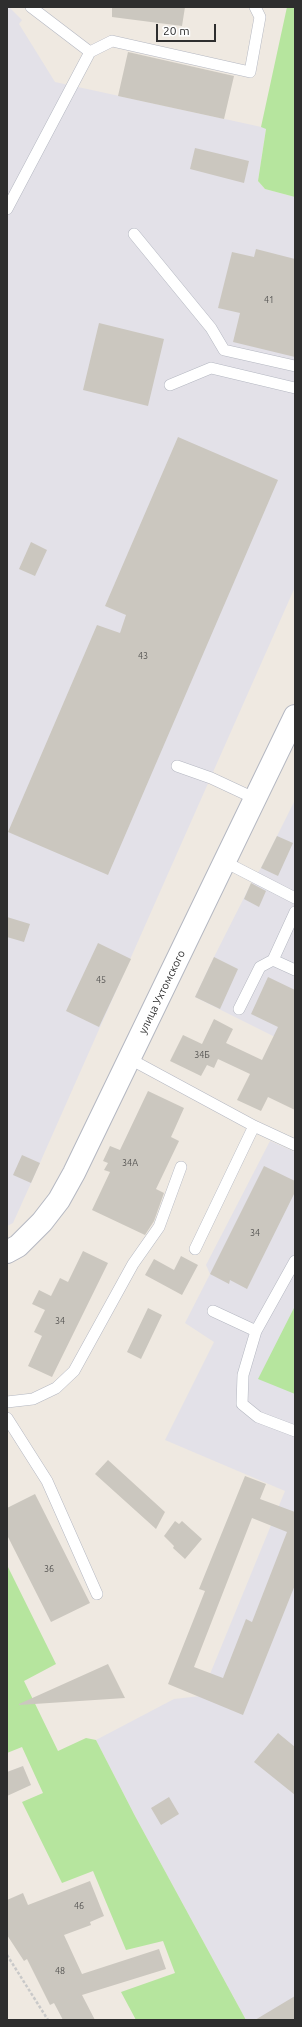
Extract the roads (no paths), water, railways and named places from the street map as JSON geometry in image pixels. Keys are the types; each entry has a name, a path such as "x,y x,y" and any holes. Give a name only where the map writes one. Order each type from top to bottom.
{"street":[{"name":"улица Ухтомского","path":"7,1252 18,1246 42,1222 58,1200 130,1059 295,716"}],"lane":[{"path":"31,7 90,52"},
{"path":"7,209 90,52 112,40 250,72 260,17 255,7"},
{"path":"134,234 211,328 224,350 295,366"},
{"path":"170,385 211,368 295,388"},
{"path":"177,766 210,778 256,799"},
{"path":"225,862 295,898"},
{"path":"239,1009 260,967 273,960 295,912"},
{"path":"273,960 295,970"},
{"path":"130,1059 254,1126 295,1145"},
{"path":"195,1249 254,1126"},
{"path":"7,1402 33,1399 56,1388 74,1371 133,1264 158,1227 182,1168"},
{"path":"295,1261 256,1331 243,1375 242,1404 258,1417 295,1431"},
{"path":"213,1311 256,1331"},
{"path":"7,1418 47,1481 97,1594"}]}
